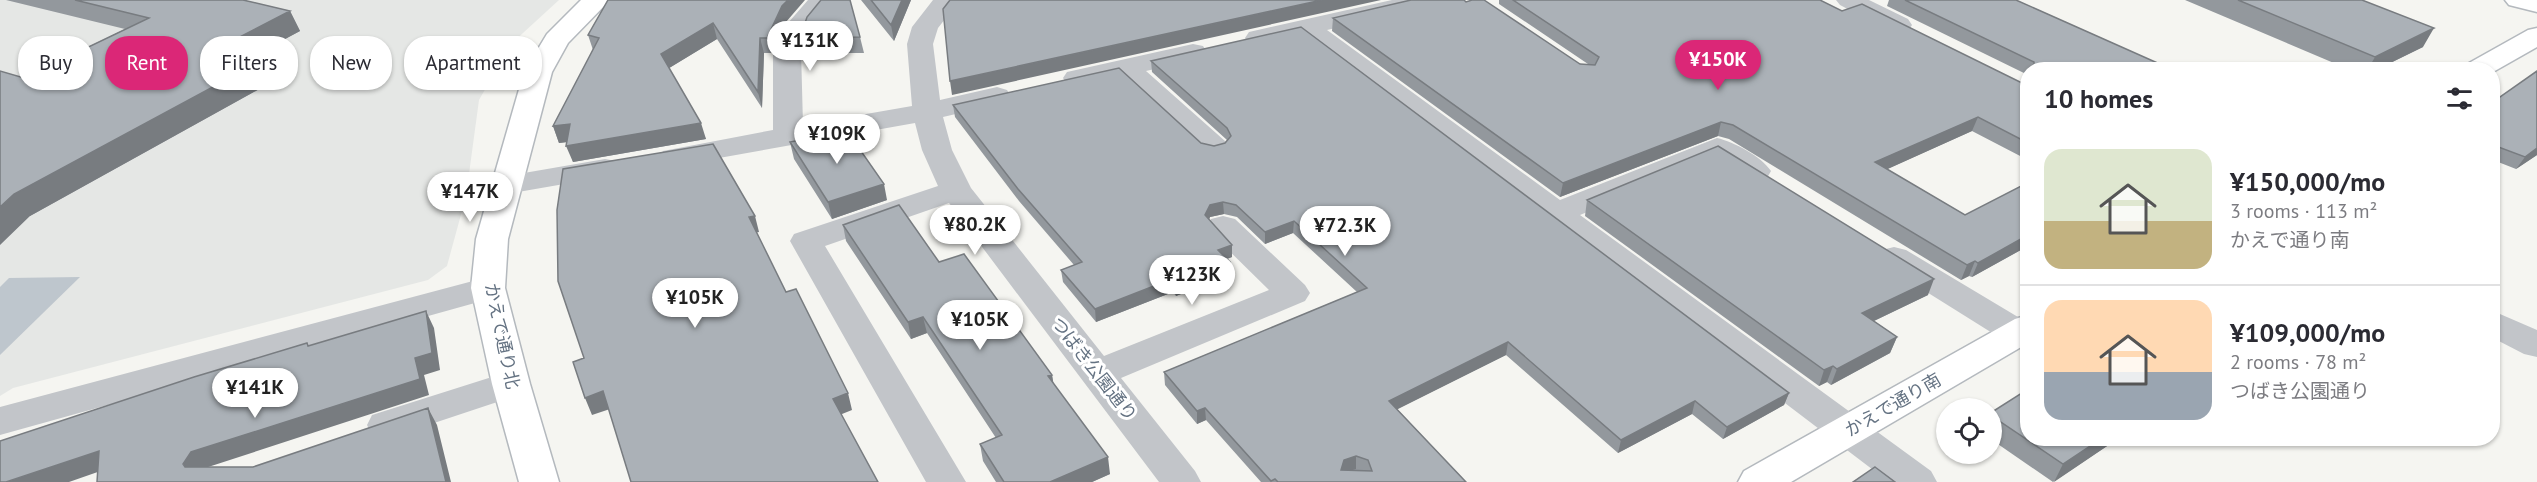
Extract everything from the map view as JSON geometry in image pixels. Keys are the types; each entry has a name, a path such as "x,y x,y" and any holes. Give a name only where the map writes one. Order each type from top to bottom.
{"street":[{"name":"かえで通り北","path":"539,482 511,384 488,288 492,239 538,72 556,40 579,15 597,0"},
{"path":"788,138 787,50 796,29 822,0"},
{"name":"つばき公園通り","path":"947,0 925,27 920,44 927,112 937,150 956,189 1181,482"},
{"path":"1056,83 1426,0"},
{"path":"1850,0 1923,37"},
{"path":"2518,0 2537,4"},
{"path":"1306,27 1917,482"},
{"path":"2491,62 2537,36"},
{"path":"1126,67 1214,147"},
{"path":"506,185 788,138 927,112 1021,91"},
{"path":"1556,213 1717,147 1777,184"},
{"path":"946,482 806,241 956,189"},
{"path":"1098,373 1293,293 1223,226"},
{"path":"1868,240 2020,328"},
{"path":"0,421 488,288"},
{"path":"2500,326 2537,345"},
{"name":"かえで通り南","path":"1758,482 2020,332"},
{"path":"352,437 511,384"}],"shaded area":[{"path":"0,0 559,0 520,36 404,36 404,90 485,90 479,100 466,196 447,266 428,280 13,388 0,396"},
{"path":"80,277 0,355 0,287 9,278"}],"building":[{"path":"75,0 243,0 290,11 242,36 200,36 200,90 207,90 14,194 0,207 0,71 18,76 18,90 93,90 93,45 105,39 105,90 188,90 188,36 112,36 149,18"},
{"path":"608,0 788,0 782,6 767,38 760,38 758,92 713,23 661,54 701,123 566,146 570,124 553,126 599,38 588,35"},
{"path":"821,0 850,0 860,37 800,38 807,17"},
{"path":"871,0 902,0 891,25"},
{"path":"950,0 1322,0 950,81 943,9"},
{"path":"1411,0 1464,0 1466,2 1484,0 1580,64 1595,65 1599,57 1513,0 1820,0 1842,11 1862,4 2020,82 2020,139 1978,117 1875,162 1965,215 2020,187 2020,239 1978,263 1975,261 1967,265 1733,125 1721,122 1563,183 1333,18"},
{"path":"1905,0 2016,0 2155,62 2034,62"},
{"path":"2238,0 2362,0 2434,28 2375,57"},
{"path":"1301,27 1789,393 1727,427 1695,401 1621,440 1508,342 1389,401 1466,482 1278,482 1275,479 1271,481 1205,408 1197,411 1164,372 1367,288 1294,221 1265,232 1236,205 1223,202 1210,205 1205,215 1232,245 1218,250 1230,262 1175,283 1172,279 1095,309 1061,270 1082,262 1018,189 953,105 1119,68 1201,143 1214,146 1225,143 1231,136 1227,128 1151,61","holes":["1356,456 1368,460 1372,471 1341,470 1344,460"]},
{"path":"2537,71 2537,148 2525,157 2500,148 2500,97"},
{"path":"847,131 884,184 828,202 790,142"},
{"path":"713,144 755,216 749,217 786,292 796,289 848,393 833,399 878,482 631,482 603,391 585,398 573,362 584,358 558,281 557,210 563,169"},
{"path":"1718,146 1934,279 1862,313 1897,337 1837,369 1833,366 1824,370 1587,200"},
{"path":"899,205 939,262 964,254 1052,375 1048,376 1108,457 1050,482 1004,482 980,444 1002,435 923,317 908,322 843,225"},
{"path":"426,311 432,353 415,358 420,379 191,452 183,464 185,467 253,467 428,408 446,482 97,482 99,451 0,482 0,441 194,377"},
{"path":"2020,394 2020,435 2002,423 2002,406"},
{"path":"2036,446 2090,446 2063,464"},
{"path":"1875,467 1895,482 1853,482"}]}
